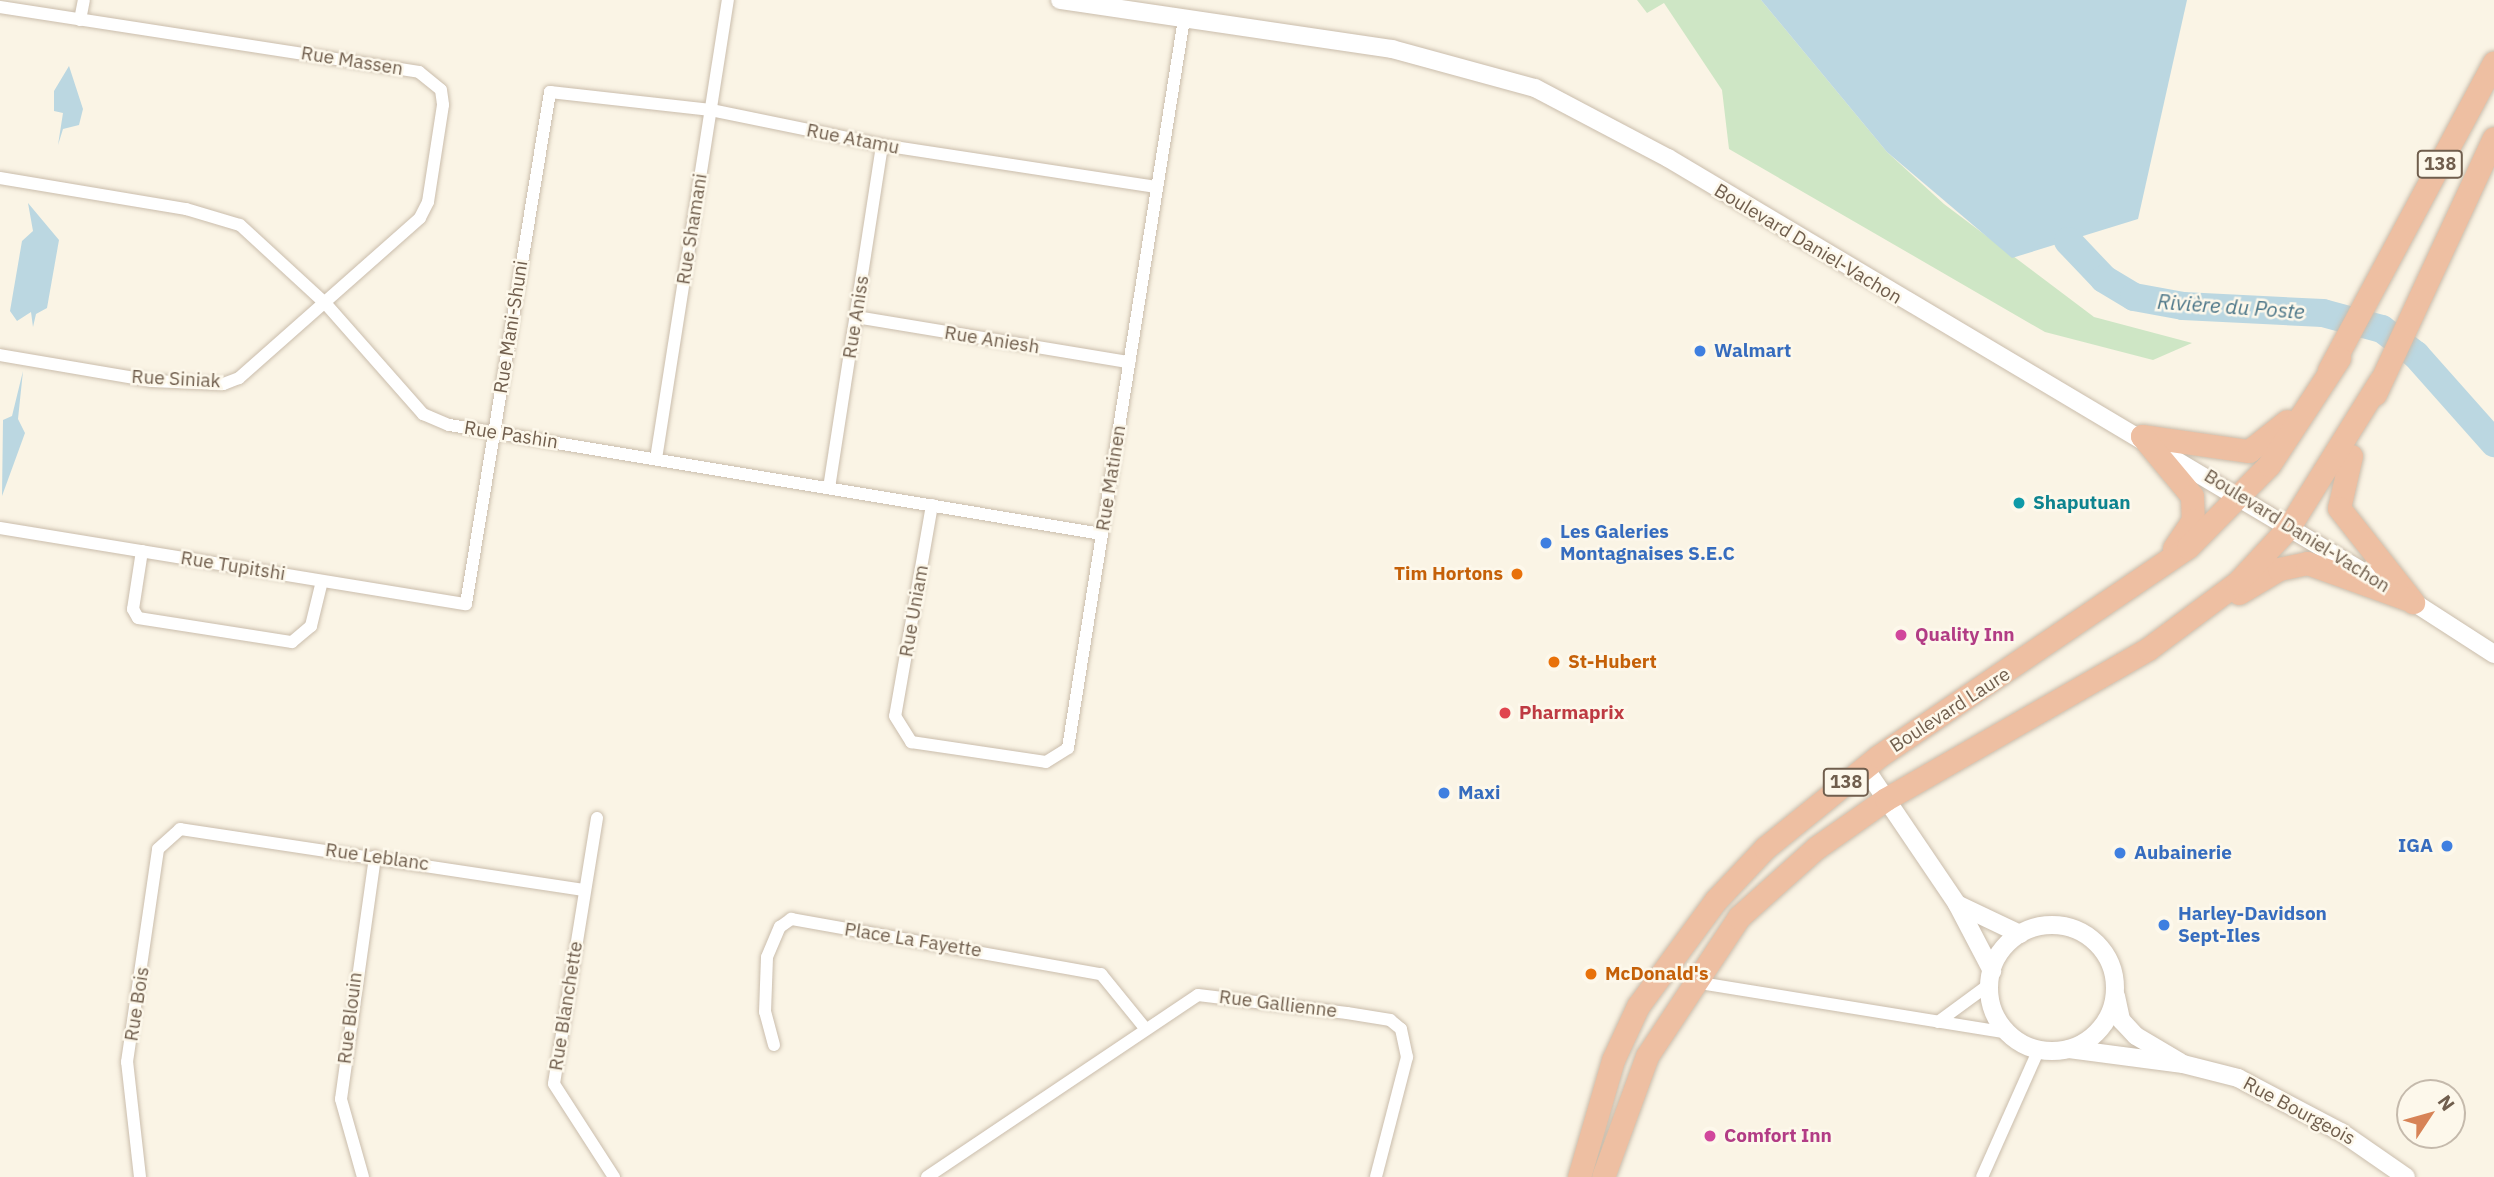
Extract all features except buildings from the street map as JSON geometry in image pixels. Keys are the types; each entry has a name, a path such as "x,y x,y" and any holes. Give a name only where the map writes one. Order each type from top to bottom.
{"highway":[{"name":"138","path":"2339,358 2494,62"},
{"name":"138","path":"1604,1177 1647,1056 1691,981 1739,917 1816,848 1886,799 2196,616 2289,527 2380,381 2494,138"},
{"path":"2142,436 2249,451 2289,419 2339,358"},
{"name":"Boulevard Laure","path":"1579,1177 1613,1060 1638,1006 1675,949 1765,848 1865,768 2125,595 2242,497 2339,358"},
{"path":"2380,381 2341,481 2339,508 2413,602"},
{"path":"2125,595 2181,541 2193,520 2186,485 2142,436"},
{"path":"2196,616 2278,569 2307,562 2413,602"}],"street":[{"path":"80,20 84,0"},
{"name":"Rue Shamani","path":"656,458 728,0"},
{"name":"Boulevard Daniel-Vachon","path":"1060,0 1392,49 1535,88 1668,158 2142,436 2494,654"},
{"name":"Rue Massen","path":"0,7 384,65 419,72 441,90 432,179 420,218 326,304"},
{"name":"Rue Matinen","path":"895,716 911,742 1046,762 1068,748 1184,19"},
{"name":"Rue Atamu","path":"550,92 711,110 882,145 1157,187"},
{"name":"Rue Mani-Shuni","path":"466,604 550,92"},
{"name":"Rue Aniss","path":"829,488 882,145"},
{"name":"Rue Pashin","path":"0,178 220,216 240,225 326,304 424,414 494,431 1102,534"},
{"name":"Rue Siniak","path":"0,355 152,381 223,384 239,378 326,304"},
{"name":"Rue Aniesh","path":"856,317 1129,362"},
{"name":"Rue Uniam","path":"895,716 932,505"},
{"name":"Rue Tupitshi","path":"0,528 466,604"},
{"path":"142,551 133,609 138,618 292,642 312,626 322,581"},
{"path":"1865,768 1957,904 1991,978 1991,1002 2008,1033"},
{"name":"Rue Blanchette","path":"597,818 554,1084 614,1177"},
{"name":"Rue Leblanc","path":"171,835 180,829 219,831 584,890"},
{"name":"Rue Bois","path":"140,1177 127,1062 158,849 171,835"},
{"name":"Rue Blouin","path":"363,1177 341,1099 375,856"},
{"path":"1691,981 2008,1033 2039,1049 2069,1049 2101,1028 2115,993 2110,964 2094,940 2058,925 2020,934 1957,904"},
{"name":"Place La Fayette","path":"774,1045 764,994 767,957 780,927 791,919 1101,974 1144,1027"},
{"path":"1938,1021 1991,978 2020,934"},
{"name":"Rue Bourgeois","path":"2115,993 2121,1020 2136,1036 2183,1064 2280,1098 2406,1177"},
{"name":"Rue Gallienne","path":"927,1177 1144,1027 1198,995 1390,1020 1401,1029 1408,1057 1376,1177"},
{"path":"1982,1177 2039,1049"},
{"name":"Rue Bourgeois","path":"2069,1049 2183,1064"}],"green space":[{"path":"1637,0 1761,0 1887,152 1944,204 2094,317 2192,343 2153,360 2045,332 1729,149 1722,90 1664,3 1647,13"}],"water":[{"path":"1761,0 2187,0 2138,219 2012,258 1887,152"},
{"path":"69,66 83,109 79,125 63,129 58,145 63,113 54,111 54,91"},
{"path":"28,203 59,240 47,308 36,314 33,327 31,312 17,321 10,311 22,241 33,231"},
{"path":"23,371 18,419 25,433 2,496 3,420 12,416"}],"waterway":[{"name":"Rivière du Poste","path":"2068,241 2104,279 2134,297 2183,306 2323,313 2382,329 2416,355 2494,443"}],"place":[{"name":"Walmart","path":"1700,351"},
{"name":"Shaputuan","path":"2019,503"},
{"name":"Les Galeries Montagnaises S.E.C","path":"1546,543"},
{"name":"Tim Hortons","path":"1517,574"},
{"name":"Quality Inn","path":"1901,635"},
{"name":"St-Hubert","path":"1554,662"},
{"name":"Pharmaprix","path":"1505,713"},
{"name":"Maxi","path":"1444,793"},
{"name":"IGA","path":"2447,846"},
{"name":"Aubainerie","path":"2120,853"},
{"name":"Harley-Davidson Sept-Iles","path":"2164,925"},
{"name":"McDonald's","path":"1591,974"},
{"name":"Comfort Inn","path":"1710,1136"}]}
